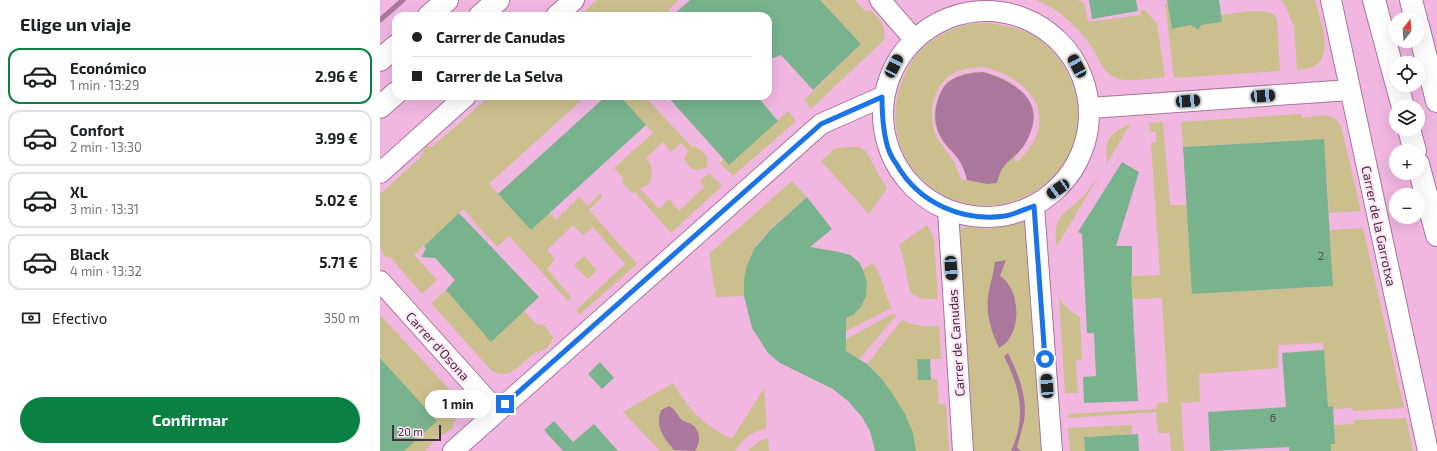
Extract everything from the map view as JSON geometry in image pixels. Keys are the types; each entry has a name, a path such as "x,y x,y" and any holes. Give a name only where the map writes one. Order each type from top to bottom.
{"highway":[{"path":"434,12 447,0"},
{"path":"484,12 498,0"},
{"path":"1374,0 1389,56"},
{"path":"1411,0 1414,12"},
{"path":"1424,48 1437,101"},
{"path":"380,60 392,50"},
{"path":"380,108 392,97"},
{"path":"1422,180 1437,235"}],"street":[{"path":"560,12 574,0"},
{"path":"880,0 914,39"},
{"name":"Carrer de la Garrotxa","path":"1331,0 1428,451"},
{"path":"995,10 1024,17 1050,32 1070,53 1074,60 1084,79 1090,108 1088,138 1076,165 1058,189 1034,206 1006,216 977,217 948,210 923,196 903,177 890,153 883,126 882,97 889,76 899,56 914,39 938,22 966,12 995,10"},
{"path":"1090,108 1350,90"},
{"path":"453,451 821,124 882,97"},
{"path":"380,173 462,100"},
{"path":"1034,206 1052,451"},
{"name":"Carrer de Canudas","path":"948,210 963,451"},
{"name":"Carrer d'Osona","path":"380,281 497,411"}],"shaded area":[{"path":"597,0 679,0 668,10 670,12 584,12"},
{"path":"820,0 855,0 864,10 872,11 878,18 883,27 884,40 811,109 804,100 861,44"},
{"path":"1036,0 1077,0 1084,3 1088,22 1141,15 1140,10 1145,10 1157,24 1165,77 1130,80 1113,77 1104,69 1088,42 1065,17 1051,7"},
{"path":"1281,0 1315,0 1322,26 1325,46 1323,55 1319,62 1312,67 1297,70 1294,26"},
{"path":"1165,4 1168,4 1172,29 1191,25 1198,30 1201,25 1222,22 1221,15 1242,12 1262,11 1275,15 1277,21 1280,71 1174,78"},
{"path":"989,23 1008,26 1026,32 1037,38 1049,48 1060,60 1068,74 1078,105 1079,121 1071,151 1061,168 1048,182 1032,193 1014,201 999,205 983,206 967,204 952,199 932,188 916,173 904,155 898,135 895,114 898,93 906,72 922,48 938,36 956,28 968,24","holes":["983,67 1001,73 1016,81 1028,91 1036,103 1039,117 1038,131 1031,146 1017,162 1014,158 1025,143 1033,121 1034,114 1028,99 1015,86 991,74 973,72 951,79 944,86 937,100 934,119 939,134 956,155 963,168 967,179 962,181 952,159 935,133 932,116 934,98 942,83 956,72 969,68"]},
{"path":"983,72 1008,82 1018,89 1032,106 1034,117 1032,130 1025,144 1003,168 997,183 987,184 967,180 959,161 944,143 937,129 935,117 938,98 948,82 959,76"},
{"path":"485,100 582,100 489,184 531,230 550,213 556,220 579,197 588,206 600,193 602,197 589,210 637,264 579,315 577,311 579,307 625,264 593,227 583,235 573,225 547,250 555,259 547,269 571,297 568,301 509,236 497,247 463,209 414,255 437,280 422,294 392,259 384,256 380,244 380,194 419,159 426,146 432,147"},
{"path":"624,100 648,100 692,147 694,146 705,154 707,159 707,167 697,170 691,168 684,160 688,150 681,143 671,152 663,142 646,158 651,166 651,180 650,183 640,189 659,209 669,199 679,211 704,187 700,181 709,173 722,186 671,233 635,192 632,193 622,182 623,178 614,168 653,133"},
{"path":"788,111 796,121 733,176 720,163 724,159 729,165"},
{"path":"1301,114 1302,118 1329,116 1338,121 1341,126 1361,211 1329,213 1324,139 1183,147 1181,122"},
{"path":"1163,122 1170,205 1187,205 1193,294 1333,286 1330,230 1363,228 1404,408 1353,411 1352,408 1333,409 1333,406 1328,407 1323,343 1278,345 1278,368 1199,374 1200,402 1181,403 1184,451 1171,451 1170,433 1158,433 1156,412 1068,418 1068,414 1156,409 1157,403 1168,402 1162,298 1132,299 1090,278 1160,275 1151,143 1156,142 1156,132 1150,132 1149,123"},
{"path":"1131,123 1107,163 1107,147 1110,137"},
{"path":"858,147 866,151 887,188 869,214 821,161 834,149"},
{"path":"1098,177 1057,246 1056,229 1058,222 1065,212 1083,197"},
{"path":"792,181 807,197 781,219 756,246 750,256 747,266 744,296 716,297 709,254"},
{"path":"1018,222 1025,223 1030,228 1047,451 972,451 957,236 962,228 970,227 990,229"},
{"path":"927,225 934,240 938,299 920,298 910,292 899,245"},
{"path":"584,256 597,270 588,279 574,265"},
{"path":"1006,260 1000,276 1007,282 1012,291 1016,312 1012,334 1007,342 999,348 989,320 988,298 995,262"},
{"path":"872,263 879,273 892,308 846,331 846,318 858,310 865,298 866,285 863,270"},
{"path":"446,290 491,341 524,311 536,324 544,325 553,338 547,348 532,355 509,373 505,374 492,371 431,303"},
{"path":"1059,298 1068,309 1080,317 1082,360 1076,360 1078,393 1065,393"},
{"path":"894,313 896,316 859,359 846,351 846,339"},
{"path":"380,315 452,392 456,400 458,412 453,423 453,429 438,437 425,451 404,451 380,358"},
{"path":"902,320 920,326 939,326 941,359 917,359 919,380 937,379 939,404 946,404 949,451 916,451 909,426 899,404 885,384 867,364"},
{"path":"1008,353 1019,377 1025,403 1024,421 1017,448 1021,451 1011,451 1019,426 1020,402 1014,379 1004,356"},
{"path":"673,383 691,409 705,423 732,439 764,388 767,428 748,436 741,442 735,451 660,451 623,412"},
{"path":"669,406 682,420 691,424 697,429 699,440 695,451 674,450 663,436 659,416 661,410"},
{"path":"1406,418 1413,451 1331,451 1331,444 1335,443 1334,425 1354,424 1353,420"},
{"path":"1132,425 1132,434 1084,437 1085,451 1070,451 1068,428"},
{"path":"768,438 769,451 747,451 761,440"}],"building":[{"path":"690,0 820,0 861,44 813,90 781,55 772,58 772,12 676,12"},
{"path":"1089,0 1136,0 1138,11 1092,19"},
{"path":"1167,0 1219,0 1222,22 1201,25 1198,30 1191,25 1172,29"},
{"path":"602,100 624,100 646,125 531,230 498,194"},
{"path":"671,100 760,100 778,121 729,165"},
{"path":"1324,139 1333,286 1192,294 1183,147"},
{"path":"1122,162 1139,172 1116,246 1132,246 1131,276 1138,401 1084,403 1083,377 1096,376 1094,333 1087,333 1082,234 1078,232"},
{"path":"807,197 832,229 810,247 850,255 859,262 867,282 866,296 861,307 853,315 846,318 846,351 867,364 881,378 892,393 904,412 913,433 916,451 875,451 870,431 862,417 848,401 833,389 780,363 768,353 752,328 744,296 744,281 747,265 754,249 769,231"},
{"path":"459,213 539,297 491,342 446,290 455,280 435,258 421,257 426,249 424,246"},
{"path":"1324,350 1328,407 1333,406 1335,444 1331,444 1331,451 1289,451 1289,447 1210,451 1208,412 1286,407 1282,353"},
{"path":"380,358 437,421 404,451 380,451"},
{"path":"917,359 930,359 931,380 918,380"},
{"path":"600,362 614,378 602,389 588,374"},
{"path":"554,421 573,442 594,424 618,451 563,451 544,430"},
{"path":"1138,434 1139,451 1085,451 1084,437"}],"waterway":[{"path":"380,20 403,0"}],"route":[{"path":"505,404 821,124 882,97 883,126 890,153 903,177 923,196 948,210 977,217 1006,216 1034,206 1045,359"}]}
